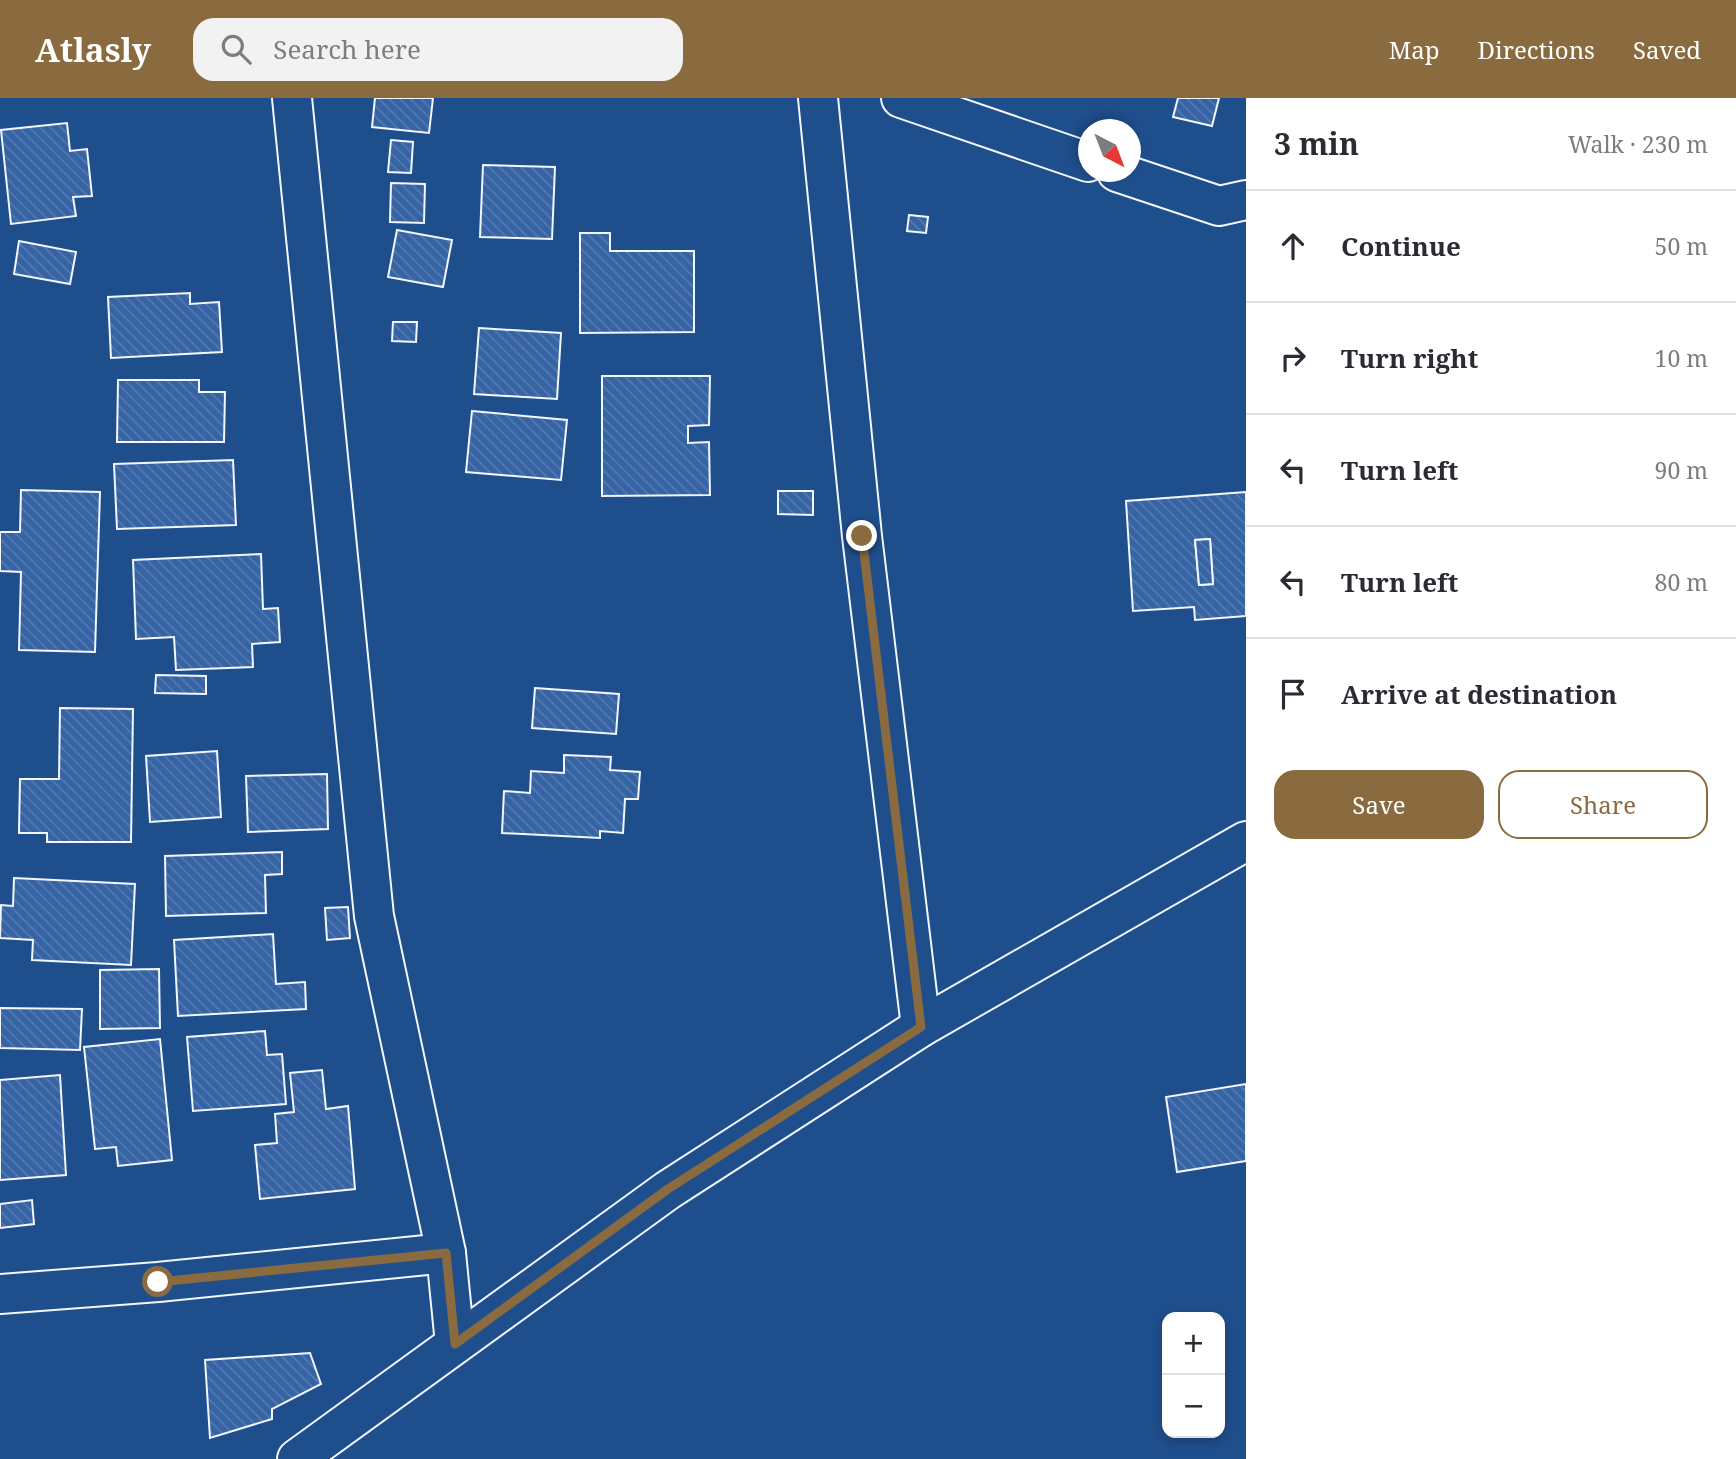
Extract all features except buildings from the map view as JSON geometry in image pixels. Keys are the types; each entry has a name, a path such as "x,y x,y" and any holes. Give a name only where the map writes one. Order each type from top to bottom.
{"street":[{"path":"292,98 374,916 446,1253 455,1344"},
{"path":"818,98 862,536 921,1027"},
{"path":"901,98 1078,159"},
{"path":"1141,180 1219,206 1246,201"},
{"path":"297,1459 668,1189 921,1027 1246,841"},
{"path":"0,1294 171,1281 446,1253"}],"route":[{"path":"158,1282 446,1253 455,1344 668,1189 921,1027 862,536"}]}
